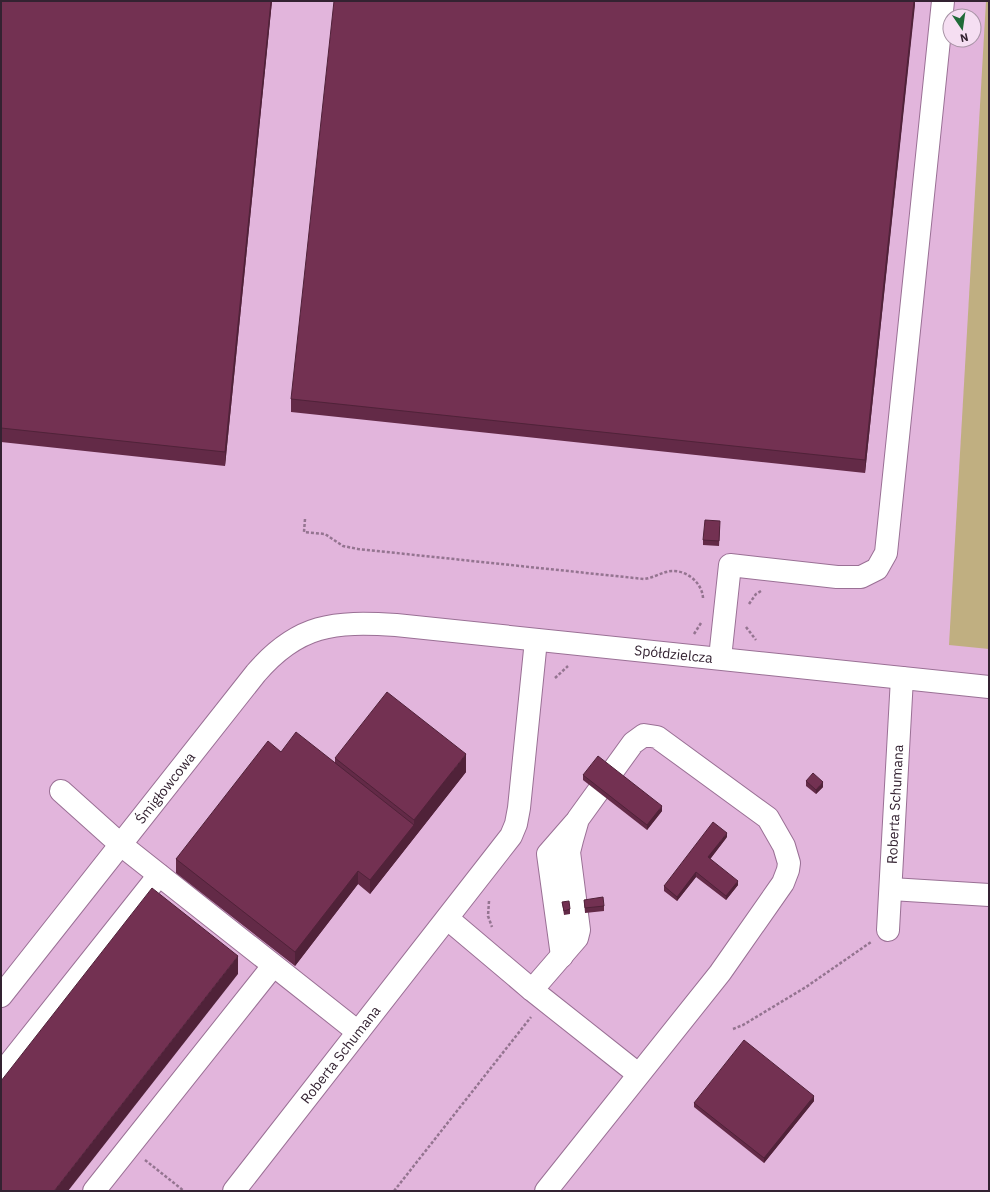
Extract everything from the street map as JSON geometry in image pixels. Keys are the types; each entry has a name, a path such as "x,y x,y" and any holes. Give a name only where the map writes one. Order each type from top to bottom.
{"street":[{"path":"720,658 730,565 837,577 861,577 877,569 886,553 943,1"},
{"name":"Spółdzielcza","path":"358,624 396,626 989,686"},
{"name":"Śmigłowcowa","path":"1,996 252,677 269,658 290,642 309,631 328,626 358,624"},
{"name":"Roberta Schumana","path":"234,1191 502,849 516,824 536,640"},
{"name":"Roberta Schumana","path":"888,930 902,678"},
{"path":"532,990 577,938 579,930 569,852 578,819 633,743 644,735 657,736 768,818 780,837 789,863 783,883 720,973 546,1191"},
{"path":"61,790 120,844 358,1032"},
{"path":"1,1074 159,875"},
{"path":"891,889 989,895"},
{"path":"448,918 532,990 638,1074"},
{"path":"94,1191 273,966"}],"path":[{"path":"305,519 304,532 325,534 343,546 358,549 644,579 667,571 683,573 696,580 703,592 703,604"},
{"path":"748,606 750,601 762,590"},
{"path":"689,636 696,633 701,616"},
{"path":"745,620 746,627 750,634 758,642"},
{"path":"733,1029 743,1025 806,987 888,930"},
{"path":"394,1191 534,1014"},
{"path":"129,1147 184,1191"}],"shaded area":[{"path":"986,1 989,1 989,649 949,645"}],"building":[{"path":"1,1 271,1 225,452 1,428"},
{"path":"334,1 914,1 865,460 291,399"},
{"path":"705,520 720,521 719,541 703,540"},
{"path":"387,692 466,754 414,820 335,758"},
{"path":"296,732 414,825 370,880 358,871 295,952 176,859 268,741 281,752"},
{"path":"598,756 662,806 647,825 583,775"},
{"path":"813,773 823,782 816,790 806,781"},
{"path":"713,822 727,833 708,857 738,881 726,896 696,872 677,897 664,886"},
{"path":"152,888 238,956 54,1191 1,1191 1,1081"},
{"path":"603,897 604,906 585,908 584,900"},
{"path":"569,901 570,909 564,911 562,902"},
{"path":"744,1040 814,1096 764,1158 694,1103"}]}
